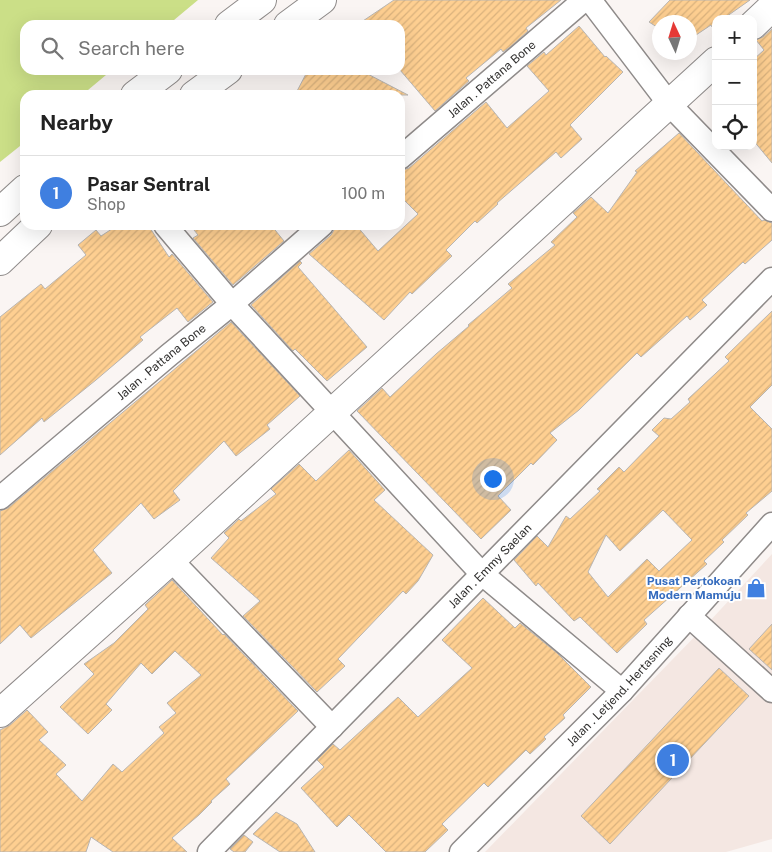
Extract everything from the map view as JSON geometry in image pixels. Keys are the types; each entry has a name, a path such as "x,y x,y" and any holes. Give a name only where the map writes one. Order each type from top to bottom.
{"main road":[{"path":"236,20 262,0"},
{"path":"295,20 322,0"},
{"path":"757,21 772,7"},
{"path":"0,713 171,560 712,65"},
{"path":"142,90 161,75"},
{"path":"201,90 221,75"},
{"path":"0,212 20,194"},
{"path":"0,261 33,230"}],"street":[{"name":"Jalan . Pattana Bone","path":"405,154 584,0"},
{"path":"590,0 670,104 772,210"},
{"path":"169,230 232,304 481,573 622,691"},
{"name":"Jalan . Pattana Bone","path":"0,498 232,304 316,230"},
{"name":"Jalan . Emmy Saelan","path":"209,852 481,573 772,279"},
{"name":"Jalan . Letjend. Hertasning","path":"461,852 622,691 772,524"},
{"path":"171,560 332,726"},
{"path":"689,616 772,691"}],"shaded area":[{"path":"772,554 772,839 726,852 485,852 708,623"}],"green space":[{"path":"0,0 198,0 174,20 20,20 20,75 106,75 88,90 20,90 20,146 0,162"}],"building":[{"path":"394,0 561,0 526,28 528,31 510,47 503,52 501,49 466,78 469,81 435,111 404,75 405,20 364,20"},
{"path":"670,0 750,0 729,15 712,15 712,27 711,25 697,34 697,15 656,15"},
{"path":"579,26 605,57 623,72 570,125 582,139 561,158 556,152 497,203 477,223 475,221 446,250 452,256 412,294 410,292 384,320 309,254 331,235 334,230 360,230 378,251 401,230 405,230 405,226 418,214 405,201 405,169 409,168 486,102 507,128 549,91 527,66 544,52 546,55"},
{"path":"772,29 772,163 757,145 757,56 764,50 757,40"},
{"path":"305,75 370,75 398,90 298,90"},
{"path":"679,133 762,221 772,223 772,240 745,264 743,262 702,300 707,305 690,320 687,316 641,357 637,353 579,410 550,433 557,440 533,465 531,463 498,496 511,510 481,539 357,411 382,388 390,397 468,325 512,288 508,284 555,245 551,242 577,217 573,213 591,197 608,213 637,172 635,171"},
{"path":"96,230 101,236 110,230 151,230 169,257 172,254 213,302 188,322 177,308 140,337 143,340 96,380 44,422 42,418 0,455 0,317 41,284 45,289 86,255 78,245"},
{"path":"194,230 275,230 284,241 233,285 193,238 198,235"},
{"path":"300,261 302,263 298,267 367,347 327,381 295,349 293,351 251,305"},
{"path":"772,311 772,385 750,407 772,429 772,491 746,513 748,515 722,540 724,542 704,561 707,564 644,620 647,624 617,653 580,617 574,621 538,583 536,586 514,560 537,536 548,547 566,516 570,519 600,491 597,489 619,467 624,472 659,436 652,430 664,418 671,419 690,402 688,399 729,361 725,357","holes":["663,510 692,540 659,571 647,559 608,597 588,572 606,535 620,551"]},
{"path":"231,322 300,396 267,425 270,429 236,456 224,441 173,491 180,500 154,519 141,503 93,550 112,573 31,638 20,625 0,644 0,511 8,508"},
{"path":"349,450 385,490 374,500 433,555 418,581 406,594 403,591 338,659 345,666 317,692 243,616 260,601 211,558 229,538 224,533 239,519 241,521 276,494 271,489 299,464 316,481"},
{"path":"172,580 298,711 226,779 230,784 199,815 172,838 187,852 113,852 91,837 86,852 0,852 0,730 10,725 27,710 48,732 39,740 66,765 56,774 82,801 113,764 122,772 164,733 159,727 176,713 167,703 201,675 175,651 152,674 141,663 106,704 112,710 88,734 60,707 94,674 84,664 114,643 148,609 145,605"},
{"path":"483,598 515,628 520,623 557,653 591,687 563,715 565,718 544,737 546,739 530,754 526,750 488,787 484,783 442,824 448,830 425,852 386,852 349,815 337,827 301,788 324,767 317,760 333,744 340,750 398,697 418,717 472,668 442,640"},
{"path":"772,624 772,670 749,649"},
{"path":"719,668 749,696 610,844 581,816"},
{"path":"276,812 297,824 315,852 280,852 253,834"},
{"path":"244,835 253,842 245,852 234,852 230,849"}],"place":[{"name":"Pusat Pertokoan Modern Mamuju","path":"756,588"},
{"name":"Pasar Sentral","path":"673,760"}]}
